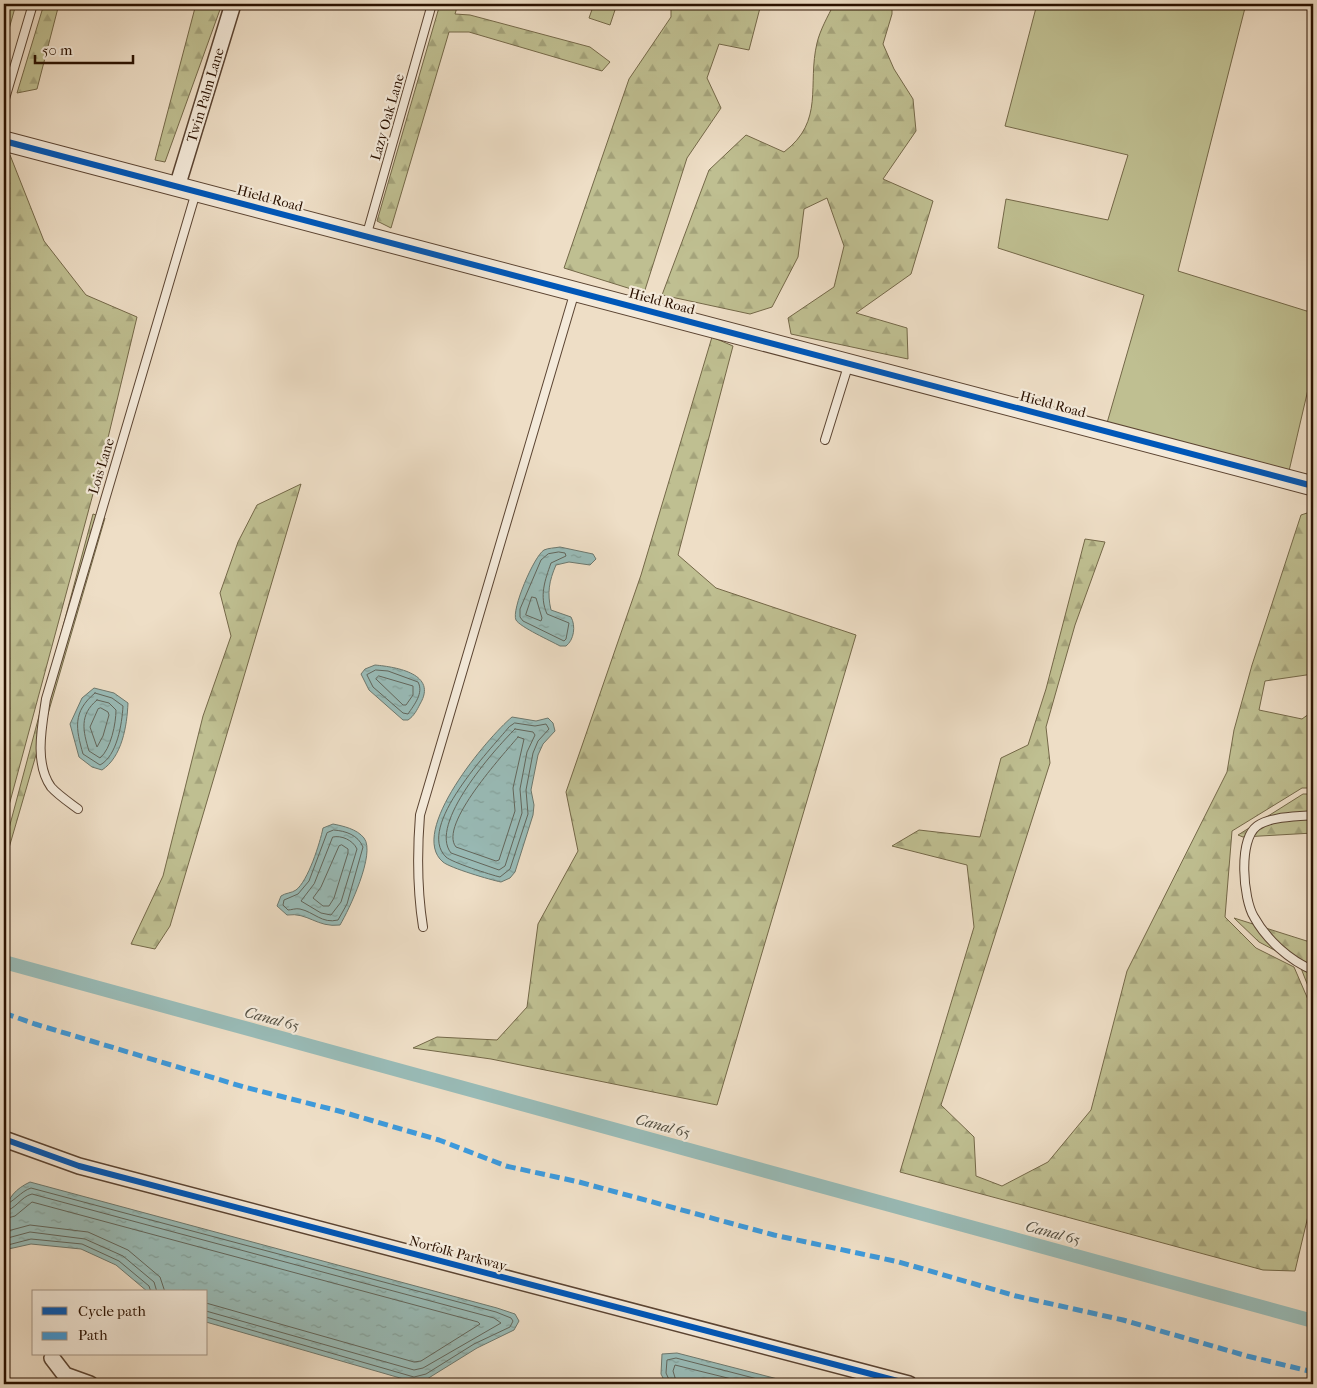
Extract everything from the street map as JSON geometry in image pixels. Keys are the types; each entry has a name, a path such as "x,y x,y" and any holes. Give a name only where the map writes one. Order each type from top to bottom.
{"street":[{"name":"Twin Palm Lane","path":"177,187 233,4"},
{"name":"Hield Road","path":"4,141 1313,486"},
{"name":"Norfolk Parkway","path":"4,1139 80,1166 909,1384"},
{"path":"52,1358 65,1376 90,1384"}],"lane":[{"path":"4,102 33,4"},
{"name":"Lazy Oak Lane","path":"366,236 432,4"},
{"name":"Lois Lane","path":"78,810 52,787 43,769 42,750 46,699 196,192"},
{"path":"423,927 418,898 417,848 420,815 575,291"},
{"path":"825,440 849,363"},
{"path":"1313,815 1266,822 1256,827 1245,849 1243,873 1253,916 1277,946 1304,966 1313,970"}],"green space":[{"path":"4,4 16,4 4,47"},
{"path":"44,4 59,4 37,89 17,93"},
{"path":"196,4 222,4 165,162 155,160"},
{"path":"440,4 458,4 455,14 470,15 590,47 610,62 602,71 469,32 449,32 391,228 377,221"},
{"path":"594,4 617,4 610,25 589,18"},
{"path":"671,4 761,4 749,50 719,44 707,78 721,108 687,158 644,293 564,268 629,79 671,17"},
{"path":"834,4 892,4 892,14 883,44 894,69 913,99 916,131 883,179 933,201 911,274 856,313 907,328 908,359 791,334 788,318 834,287 844,246 827,198 804,209 798,257 772,307 750,314 662,295 709,170 746,135 784,152 797,140 805,128 812,102 814,58 817,43"},
{"path":"1037,4 1246,4 1178,271 1313,313 1313,368 1289,471 1107,423 1144,295 998,248 1006,199 1108,220 1128,155 1005,126"},
{"path":"4,154 10,155 44,241 86,295 137,317 107,442 4,824"},
{"path":"712,337 733,346 678,555 716,588 856,635 717,1105 491,1059 413,1048 437,1037 497,1040 527,1007 538,924 578,851 566,792 641,575"},
{"path":"301,484 170,926 155,949 131,944 163,876 203,716 231,636 220,593 238,542 257,505"},
{"path":"1313,511 1313,674 1265,681 1259,710 1302,719 1313,711 1313,788 1302,788 1232,831 1225,917 1256,948 1294,967 1313,1011 1313,1195 1295,1271 1263,1270 900,1172 974,927 967,865 892,846 919,830 980,837 1001,758 1028,745 1046,689 1085,539 1105,542 1075,625 1046,727 1050,763 941,1105 974,1137 976,1176 1002,1186 1048,1162 1091,1110 1127,971 1227,772 1234,730 1252,665 1301,515"},
{"path":"93,514 105,518 4,865 4,847"},
{"path":"1303,794 1313,794 1313,833 1243,837 1238,835"},
{"path":"1234,918 1313,943 1313,999 1299,963 1259,942"}],"water":[{"path":"560,547 593,554 596,559 590,565 569,562 556,565 550,582 549,598 551,610 571,617 573,624 572,637 566,646 560,646 523,626 516,620 515,614 524,584 540,554 546,549"},
{"path":"375,665 404,670 419,679 424,686 424,694 420,704 414,715 408,720 403,720 369,690 361,674 365,669"},
{"path":"94,688 114,693 128,703 125,731 119,749 109,764 102,770 92,767 79,757 70,724 82,698"},
{"path":"512,717 536,721 548,718 553,723 555,731 543,744 538,755 531,790 534,805 533,815 515,872 510,878 501,882 443,862 435,848 435,830 443,808 455,786 486,744"},
{"path":"333,824 358,832 364,838 367,845 367,856 360,882 344,918 340,925 332,925 301,916 287,915 277,906 281,896 294,891 305,879 313,861 323,828"},
{"path":"30,1182 497,1308 515,1314 519,1321 514,1330 477,1348 427,1379 414,1382 208,1323 208,1290 146,1290 116,1265 81,1249 31,1244 4,1250 4,1218 6,1209 13,1194"},
{"path":"677,1353 797,1384 666,1384 661,1374 662,1354"}],"waterway":[{"name":"Canal 65","path":"4,962 1313,1321"}],"marked path":[{"path":"4,1013 244,1087 339,1111 439,1140 506,1166 579,1182 774,1235 899,1262 1016,1296 1123,1320 1247,1356 1313,1372"}],"cycle path":[{"path":"4,141 1313,486"},
{"path":"4,1139 79,1166 909,1384"}]}
